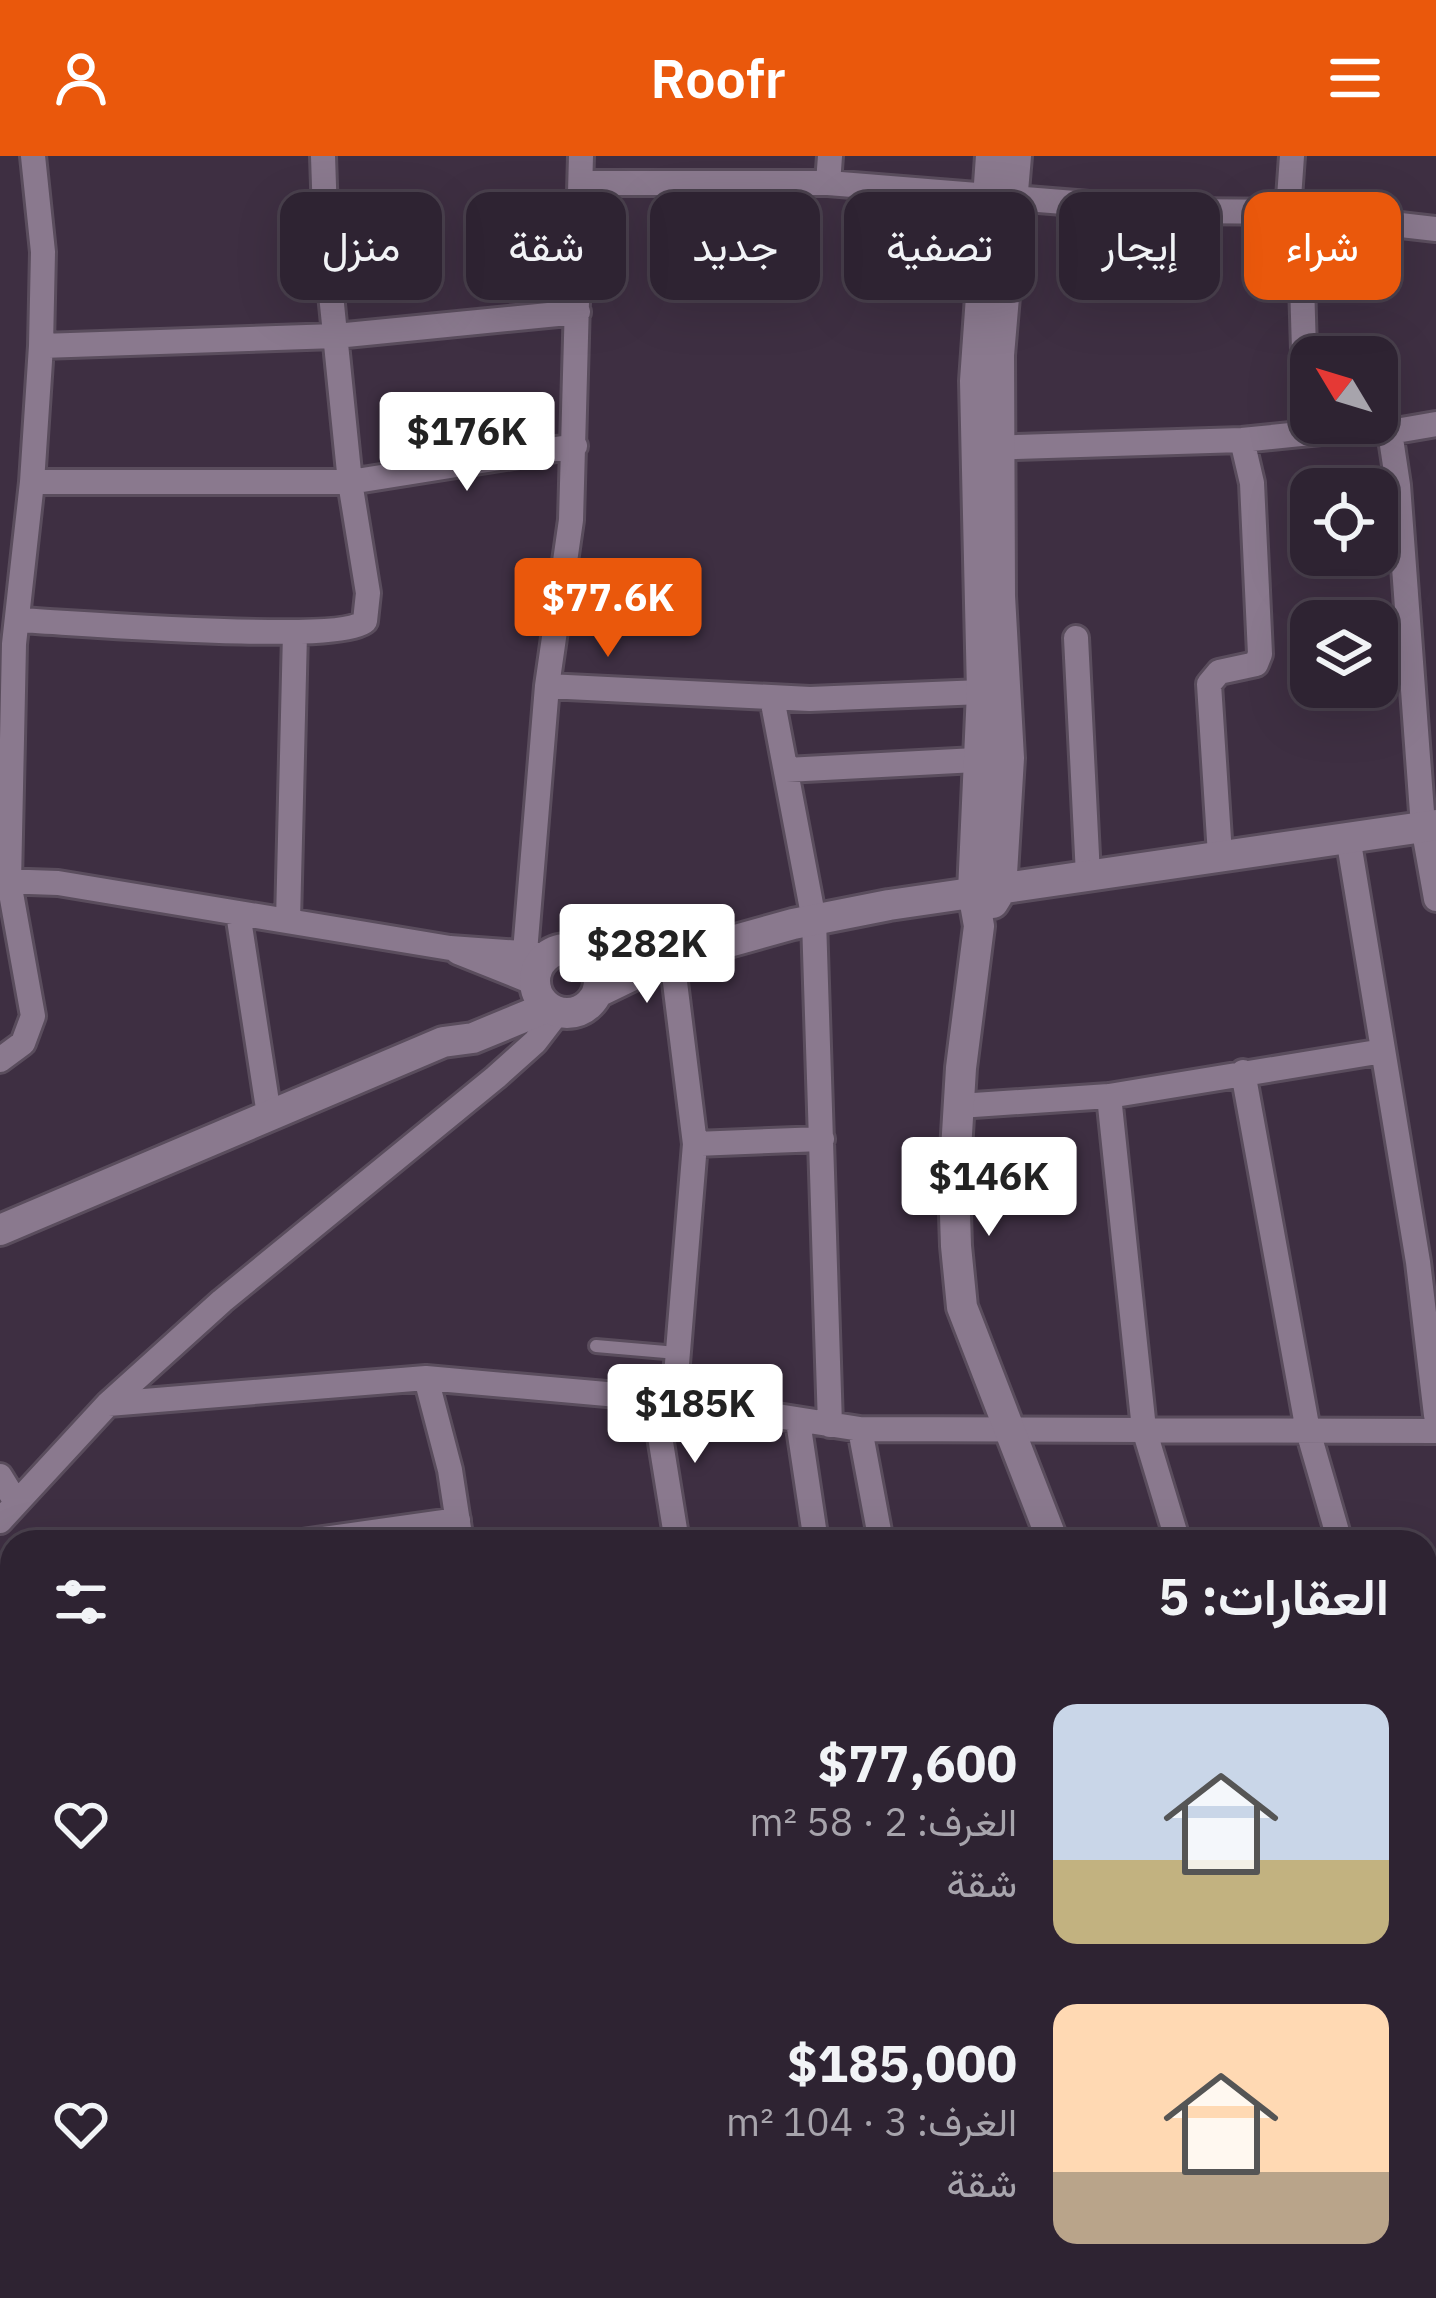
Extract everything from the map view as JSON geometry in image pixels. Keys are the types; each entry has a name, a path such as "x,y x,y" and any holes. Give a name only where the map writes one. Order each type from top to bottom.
{"street":[{"path":"0,1060 23,1043 33,1016 5,881 6,706 32,482 41,346 44,252 33,156"},
{"path":"17,620 295,633 357,628 365,621 368,592 350,482 326,245 323,156"},
{"path":"8,1512 108,1404 222,1301 535,1042 544,998 537,953 547,686 571,520 581,156"},
{"path":"648,182 651,156"},
{"path":"828,183 830,156"},
{"path":"992,156 999,192"},
{"path":"1001,192 1016,156"},
{"path":"1292,156 1293,192"},
{"path":"581,183 828,183 957,192"},
{"path":"1035,198 1174,212 1244,213"},
{"path":"1401,225 1436,229"},
{"path":"986,300 975,381 988,448 1000,596 995,759 987,891 979,926 954,1183 960,1295 1049,1530"},
{"path":"1300,300 1302,336"},
{"path":"41,346 336,336 578,312"},
{"path":"1398,431 1436,424"},
{"path":"988,448 1242,440 1290,429"},
{"path":"1220,855 1209,684 1219,672 1256,664 1260,654 1252,483 1242,440"},
{"path":"1392,444 1436,899"},
{"path":"32,482 350,482 574,446"},
{"path":"988,448 982,692 995,759"},
{"path":"288,921 295,633"},
{"path":"1076,638 1088,874"},
{"path":"547,686 772,698 982,692"},
{"path":"772,698 814,920 830,1425"},
{"path":"786,770 995,759"},
{"path":"450,948 544,998 584,1009 598,992 668,959 814,920 1088,874 1430,826"},
{"path":"1348,837 1383,1051 1427,1261 1436,1415"},
{"path":"5,881 58,883 450,948 537,953 569,949 588,956 668,959"},
{"path":"238,913 269,1115"},
{"path":"588,956 598,970 598,992"},
{"path":"668,959 694,1144 677,1353 664,1400 676,1530"},
{"path":"0,1230 443,1042 473,1038 544,998"},
{"path":"959,1106 1109,1096 1383,1051"},
{"path":"1243,1072 1308,1431 1337,1530"},
{"path":"1109,1096 1144,1429 1174,1530"},
{"path":"694,1144 822,1139"},
{"path":"108,1404 426,1378 664,1400 860,1429 1436,1431"},
{"path":"426,1378 450,1470 459,1530"},
{"path":"798,1421 813,1530"},
{"path":"860,1429 879,1530"},
{"path":"0,1476 8,1512"}],"lane":[{"path":"596,1346 677,1353"}]}
